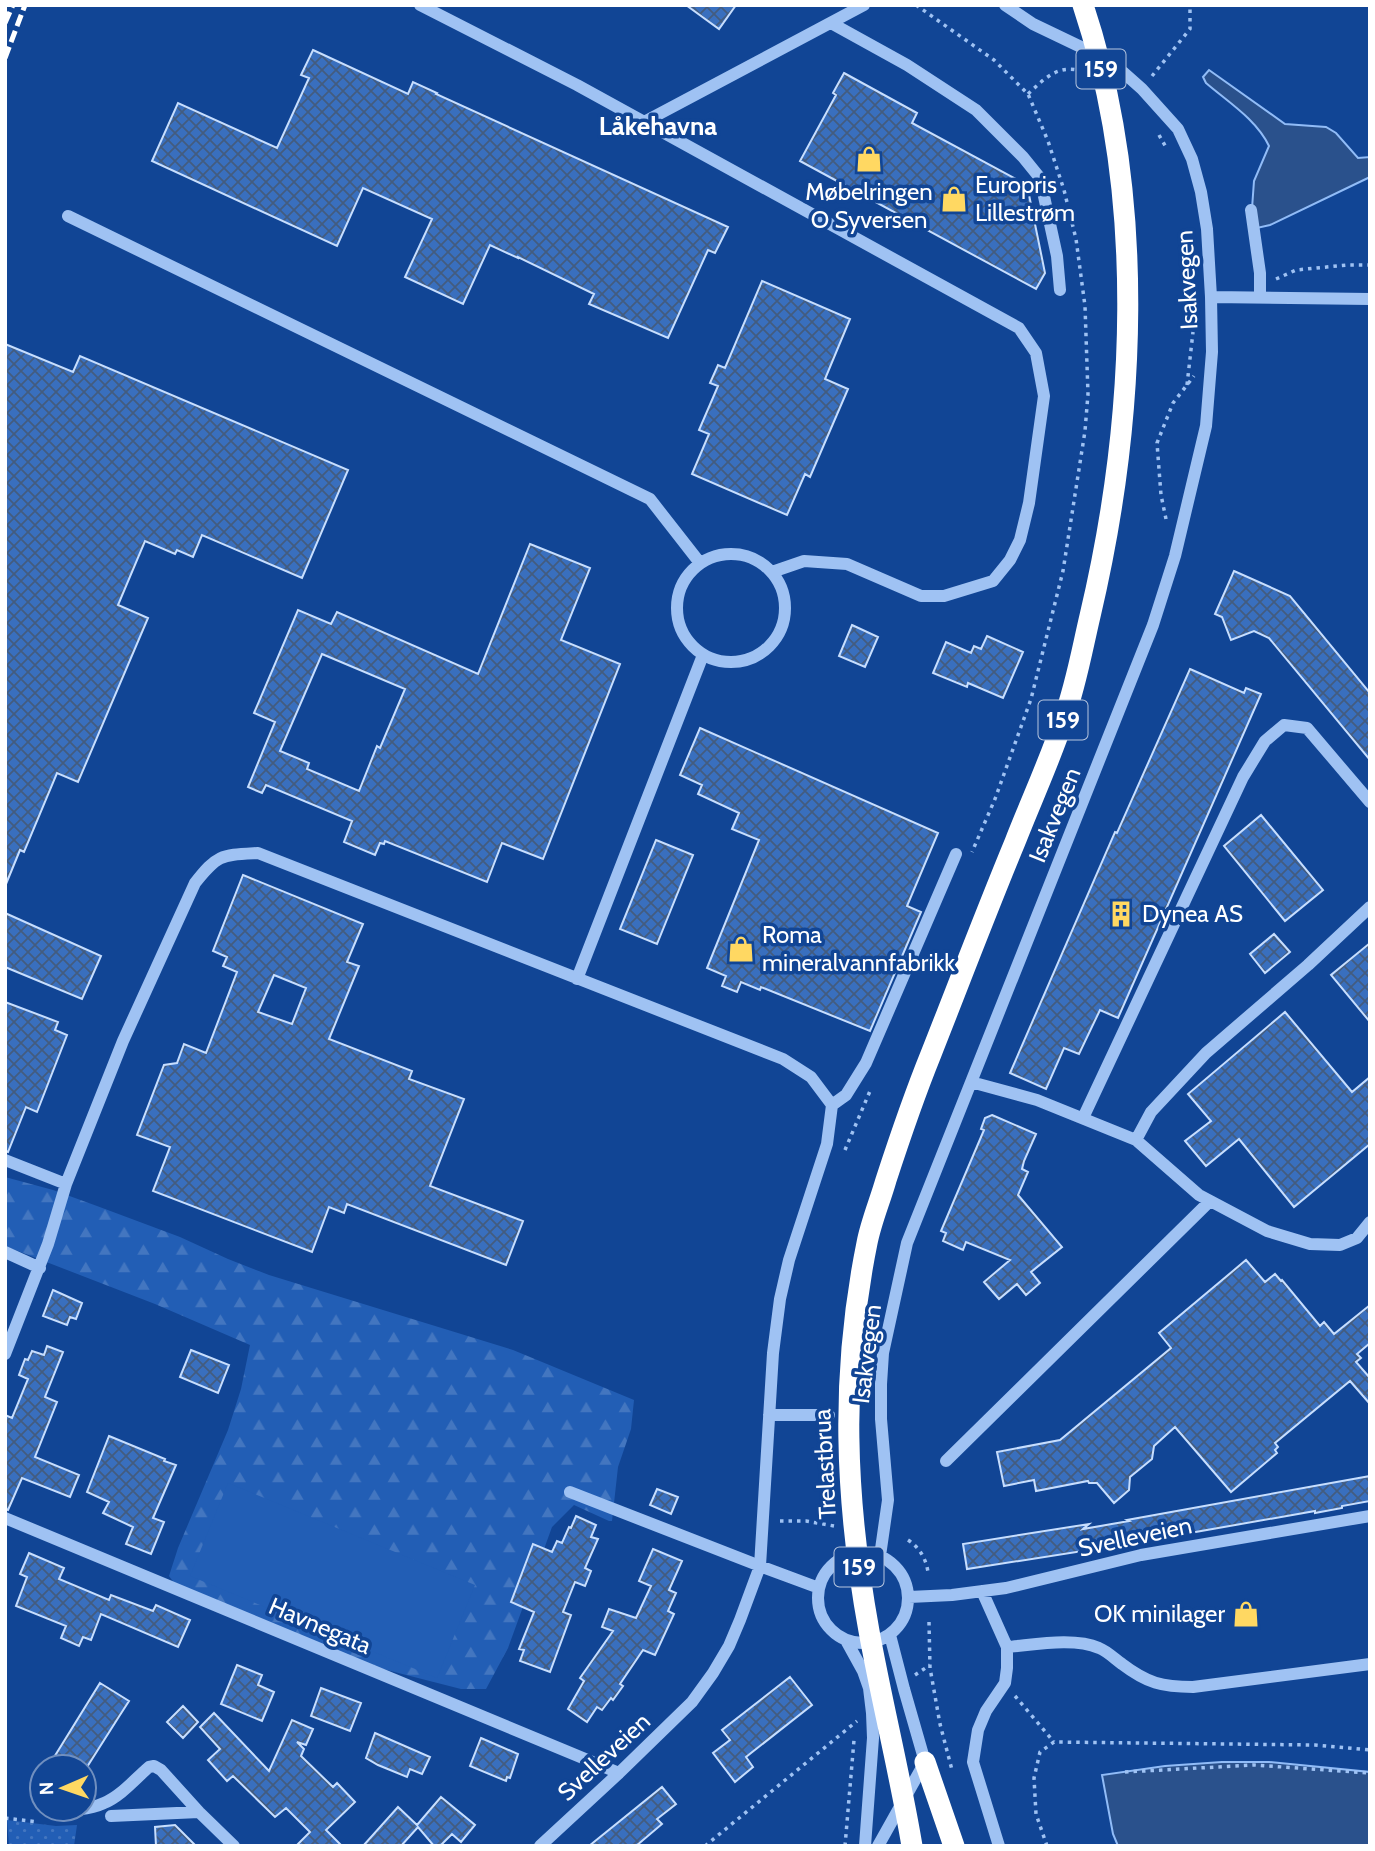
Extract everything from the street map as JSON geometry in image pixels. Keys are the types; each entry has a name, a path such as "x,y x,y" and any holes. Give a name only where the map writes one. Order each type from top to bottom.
{"highway":[{"name":"Trelastbrua","path":"912,1846 869,1632 852,1508 848,1455 850,1357 868,1237 911,1103 1065,716 1099,578 1112,508 1124,416 1128,303 1125,228 1113,126 1096,46 1084,9"},
{"path":"925,1762 954,1846"}],"street":[{"path":"419,5 578,85 1019,328 1037,353 1044,396 1029,503 1020,540 1010,560 992,581 944,596 921,596 847,564 804,561 772,572"},
{"path":"644,122 864,5"},
{"name":"Isakvegen","path":"880,1556 888,1500 881,1419 883,1353 907,1243 1153,625 1175,556 1206,426 1212,352 1207,229 1192,159 1178,129 1124,73 1081,47 1033,24 1005,5"},
{"path":"831,23 907,65 976,110 1023,157 1040,178 1057,256 1060,290"},
{"path":"1251,210 1261,296"},
{"path":"68,216 650,499 700,563"},
{"path":"1211,296 1370,299"},
{"path":"725,553 752,557 772,572 779,582 785,605 776,638 767,648 743,661 729,662 703,655 692,646 684,635 676,610 682,583 690,572 712,556 725,553"},
{"path":"577,979 703,655"},
{"path":"1083,1118 1243,778 1265,741 1284,725 1307,728 1370,802"},
{"path":"5,1354 40,1268 66,1184 123,1041 195,883 209,864 226,855 257,853 783,1059 811,1077 832,1105 846,1095 866,1063 957,855"},
{"path":"1136,1140 1151,1112 1206,1053 1370,907"},
{"path":"971,1082 1037,1100 1136,1140 1199,1195 1267,1231 1310,1244 1339,1245 1357,1238 1370,1222"},
{"name":"Svelleveien","path":"540,1846 692,1702 729,1646 760,1566 773,1353 780,1299 789,1260 827,1144 832,1105"},
{"path":"5,1160 66,1184"},
{"path":"946,1461 1210,1201"},
{"path":"5,1252 40,1268"},
{"path":"769,1415 829,1415"},
{"path":"570,1492 819,1588"},
{"name":"Svelleveien","path":"909,1597 1006,1588 1141,1555 1370,1516"},
{"name":"Havnegata","path":"5,1518 620,1773"},
{"path":"868,1553 880,1556 893,1564 904,1578 909,1597 903,1620 891,1635 883,1640 867,1644 847,1642 834,1634 822,1618 818,1604 819,1588 826,1573 838,1560 852,1554 868,1553"},
{"path":"982,1591 1007,1647 1005,1684 986,1711 978,1730 973,1762 999,1846"},
{"path":"878,1846 925,1762 891,1635"},
{"path":"847,1642 863,1671 871,1706 873,1738 865,1846"},
{"path":"1007,1647 1059,1642 1100,1648 1133,1672 1152,1682 1171,1687 1193,1687 1370,1664"},
{"path":"98,1806 113,1798 151,1766 161,1770 234,1846"},
{"path":"111,1816 199,1812"}],"path":[{"path":"1142,89 1190,29 1190,5"},
{"path":"1028,94 1056,71 1067,68 1086,72"},
{"path":"1155,128 1168,151"},
{"path":"1261,296 1273,281 1296,270 1370,265"},
{"path":"1187,385 1193,327"},
{"path":"1166,519 1161,495 1157,443 1173,403 1212,352"},
{"path":"763,1522 806,1521 833,1526"},
{"path":"908,1540 916,1545 921,1553 928,1572"},
{"path":"929,1622 930,1665 940,1724 954,1777"},
{"path":"903,1685 930,1665"},
{"path":"1005,1684 1054,1742"},
{"path":"705,1846 856,1722 871,1706"},
{"path":"845,1846 856,1722"},
{"path":"1047,1846 1035,1814 1034,1778 1040,1752 1054,1742 1315,1745 1370,1750"},
{"path":"1125,1772 1254,1765 1370,1773"}],"green space":[{"path":"5,1177 97,1206 180,1237 269,1275 513,1350 634,1400 631,1429 618,1467 612,1521 574,1505 552,1527 508,1648 486,1689 461,1689 375,1667 181,1592 169,1576 178,1548 228,1430 241,1389 250,1345 155,1304 5,1246"},
{"path":"228,1483 475,1585 437,1678 190,1576"},
{"path":"7,1820 56,1826 77,1825 74,1846 9,1846"}],"shaded area":[{"path":"1209,70 1285,124 1326,127 1336,133 1358,158 1370,157 1370,177 1270,225 1257,228 1251,222 1254,181 1269,146 1249,119 1206,83 1203,77"},
{"path":"1269,1762 1370,1772 1370,1846 1118,1846 1113,1834 1102,1775 1165,1766"}],"building":[{"path":"686,5 736,5 719,29"},
{"path":"313,50 408,94 413,82 728,227 715,253 708,250 668,338 589,304 594,294 490,245 463,304 405,277 432,219 363,188 337,246 152,161 178,103 277,148 309,78 301,75"},
{"path":"844,73 917,113 912,123 1027,185 1045,273 1036,289 800,161 836,95 833,93"},
{"path":"762,281 850,319 825,379 848,389 810,477 805,474 787,515 692,474 709,434 699,430 718,386 710,383 718,365 725,368"},
{"path":"5,344 73,372 80,356 348,470 302,578 202,535 193,557 177,550 175,554 145,541 118,605 148,618 78,782 57,773 24,852 20,850 6,884"},
{"path":"530,544 590,568 561,640 620,664 543,859 502,843 487,882 385,841 384,844 380,843 375,855 344,842 352,821 266,785 262,793 248,787 275,722 254,713 298,610 331,624 337,612 478,674","holes":["322,654 405,689 359,791 307,769 309,763 280,751"]},
{"path":"1234,571 1290,596 1370,693 1370,760 1269,638 1254,631 1231,640 1222,617 1215,614"},
{"path":"852,625 878,637 865,667 839,656"},
{"path":"987,636 1023,652 1003,698 968,683 967,687 933,673 946,642 971,653 974,646 981,649"},
{"name":"Dynea AS","path":"1190,669 1244,693 1246,688 1261,694 1118,1018 1100,1010 1079,1054 1064,1048 1046,1089 1010,1073 1115,832 1117,833"},
{"path":"700,728 938,833 907,906 921,912 870,1031 761,987 760,990 741,982 737,992 722,986 726,976 707,968 759,840 732,829 739,813 698,794 702,785 680,775"},
{"path":"1261,815 1323,890 1285,921 1224,846"},
{"path":"656,840 693,855 657,944 620,929"},
{"path":"243,875 363,924 347,962 359,966 329,1039 412,1071 409,1079 464,1099 430,1186 523,1221 506,1265 347,1204 344,1213 329,1207 312,1252 153,1191 170,1147 137,1135 164,1065 177,1063 184,1044 206,1053 237,972 223,966 227,957 213,951","holes":["274,975 306,988 292,1024 258,1012"]},
{"path":"5,913 101,956 82,999 5,967"},
{"path":"1274,934 1290,952 1265,973 1250,954"},
{"path":"1370,943 1370,1022 1331,975"},
{"path":"5,1002 58,1022 55,1030 67,1035 37,1112 26,1107 8,1152 5,1151"},
{"path":"1285,1012 1352,1092 1370,1077 1370,1144 1294,1207 1239,1139 1206,1166 1185,1141 1211,1121 1188,1094"},
{"path":"992,1115 1036,1134 1024,1161 1022,1169 1028,1172 1018,1195 1062,1247 1031,1272 1040,1283 1026,1295 1017,1284 999,1299 984,1282 1010,1260 966,1242 963,1250 943,1241 946,1233 941,1231 984,1130 981,1129 985,1118"},
{"path":"1246,1260 1265,1282 1275,1274 1320,1326 1324,1322 1334,1334 1370,1305 1370,1343 1357,1354 1361,1358 1356,1362 1370,1378 1370,1404 1350,1381 1275,1443 1278,1447 1275,1450 1277,1453 1231,1492 1175,1427 1154,1446 1152,1459 1130,1477 1129,1490 1114,1503 1097,1483 1088,1481 1036,1491 1034,1480 1004,1486 997,1452 1060,1440 1171,1348 1159,1333"},
{"path":"53,1290 82,1303 76,1319 70,1317 67,1325 43,1316"},
{"path":"47,1346 63,1352 45,1397 57,1402 35,1457 79,1475 70,1497 22,1478 8,1510 5,1509 5,1415 12,1418 28,1379 19,1375 25,1359 28,1360 32,1351 44,1355"},
{"path":"191,1350 229,1365 218,1393 180,1377"},
{"path":"109,1436 176,1465 153,1518 164,1522 151,1554 126,1544 133,1527 103,1513 109,1502 87,1492"},
{"path":"1370,1476 1370,1501 1342,1508 1127,1544 1126,1541 1082,1548 1083,1551 967,1569 963,1544 1089,1524 1083,1529"},
{"path":"657,1489 678,1497 671,1514 650,1505"},
{"path":"576,1516 596,1525 591,1537 598,1539 585,1568 591,1571 585,1586 575,1582 563,1612 571,1615 550,1672 520,1661 524,1650 519,1649 534,1612 511,1602 533,1544 552,1552 557,1541 562,1543"},
{"path":"653,1549 682,1561 669,1590 676,1593 668,1611 674,1614 655,1655 643,1650 620,1684 623,1686 613,1700 611,1698 602,1710 597,1707 587,1722 568,1709 584,1681 580,1678 613,1631 602,1627 609,1609 636,1618 651,1586 639,1581"},
{"path":"29,1553 64,1568 59,1579 109,1600 111,1595 153,1611 156,1605 190,1620 178,1647 101,1614 91,1640 83,1637 79,1646 61,1638 66,1626 16,1606 27,1577 20,1574"},
{"path":"237,1665 262,1675 258,1685 274,1692 262,1721 221,1704"},
{"path":"790,1677 812,1705 746,1757 753,1767 735,1782 713,1753 730,1740 722,1730"},
{"path":"100,1683 129,1701 96,1753 57,1753"},
{"path":"321,1688 361,1703 350,1731 311,1716"},
{"path":"183,1706 198,1722 183,1738 167,1722"},
{"path":"214,1713 269,1771 292,1720 313,1729 306,1745 297,1742 304,1749 301,1756 333,1787 337,1783 355,1802 326,1830 342,1846 296,1846 310,1832 286,1808 275,1817 233,1776 227,1781 208,1760 220,1749 200,1727"},
{"path":"375,1733 430,1757 422,1774 410,1769 407,1777 366,1758"},
{"path":"481,1738 518,1754 510,1778 507,1777 506,1781 470,1766"},
{"path":"662,1787 676,1804 657,1819 662,1824 636,1846 589,1846"},
{"path":"441,1797 475,1825 461,1842 452,1834 440,1846 434,1846 418,1827 401,1846 363,1846 398,1807 417,1825"},
{"path":"175,1825 196,1846 156,1846 155,1827"}],"railway":[{"path":"5,23 13,5"},
{"path":"5,58 25,5"}],"place":[{"name":"Møbelringen O Syversen","path":"869,159"},
{"name":"Europris Lillestrøm","path":"954,199"},
{"name":"Dynea AS","path":"1121,914"},
{"name":"Roma mineralvannfabrikk","path":"741,949"},
{"name":"OK minilager","path":"1246,1614"}],"district":[{"name":"Låkehavna","path":"658,126"}]}
